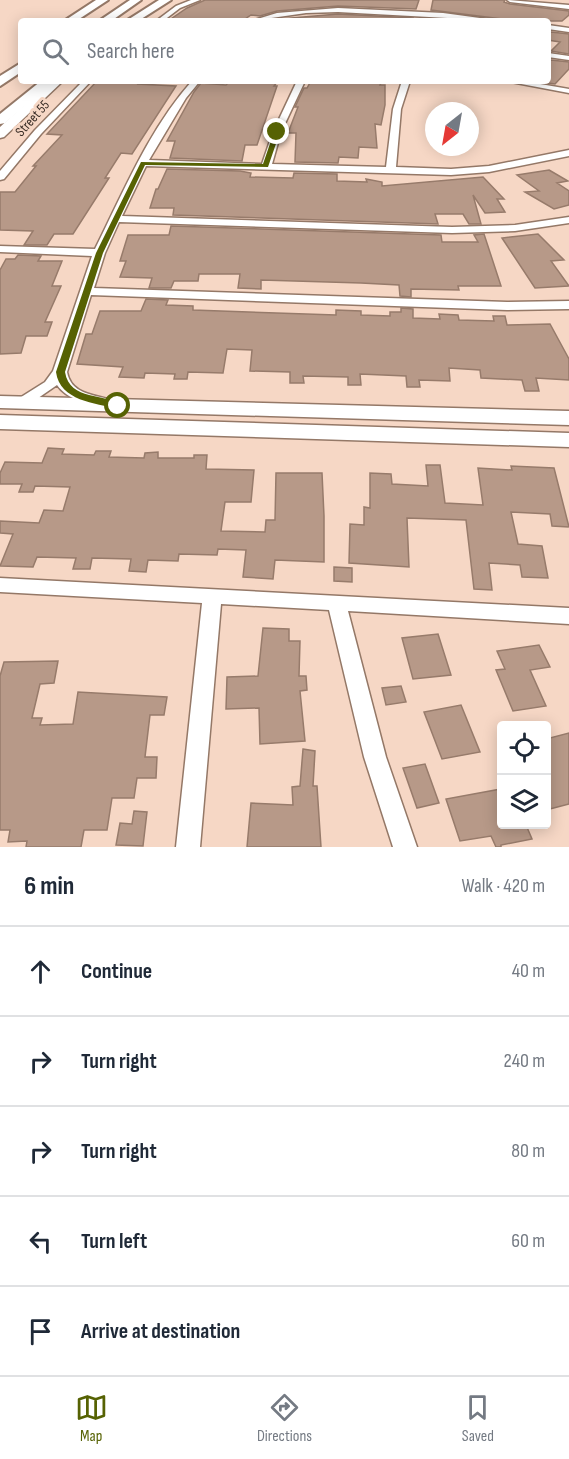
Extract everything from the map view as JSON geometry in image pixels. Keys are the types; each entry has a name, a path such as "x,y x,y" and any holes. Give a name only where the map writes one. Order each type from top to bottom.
{"main road":[{"path":"74,18 103,0"},
{"path":"89,18 118,0"},
{"path":"109,18 136,0"},
{"path":"136,18 166,0"},
{"path":"0,73 18,63"},
{"path":"0,82 18,68"},
{"path":"0,120 44,84"}],"street":[{"path":"163,18 178,8 197,0"},
{"path":"510,0 569,7"},
{"path":"260,18 283,10 327,5 387,6 477,18"},
{"path":"551,27 569,30"},
{"path":"551,55 569,58"},
{"path":"0,134 54,84"},
{"name":"Street 55","path":"0,177 38,132 84,84"},
{"path":"23,402 42,392 60,372 99,253 143,163 182,97 193,84"},
{"path":"266,166 277,132 300,84"},
{"path":"391,170 397,109 405,84"},
{"path":"526,84 569,91"},
{"path":"143,163 472,171 569,153"},
{"path":"115,219 452,230 525,227 569,220"},
{"path":"0,249 99,253"},
{"path":"86,291 507,306 569,305"},
{"path":"60,372 62,382 76,395 118,406"},
{"path":"0,402 569,418"},
{"path":"0,422 569,440"},
{"path":"0,585 569,616"},
{"path":"188,847 212,596"},
{"path":"337,603 360,701 394,820 405,847"}],"building":[{"path":"205,0 419,0 416,9 338,6 277,11 260,16 251,15 246,18 172,18"},
{"path":"433,0 505,0 504,2 510,4 569,11 569,15 562,21 551,21 551,18 494,18 431,10"},
{"path":"338,14 413,18 292,18"},
{"path":"551,32 569,34 569,54 551,51 560,42 551,40"},
{"path":"551,60 569,62 569,69 555,84 551,83"},
{"path":"94,84 176,86 132,154 121,153 105,178 109,178 73,234 54,234 47,245 24,245 33,231 0,230 0,192 15,192 36,166 33,166 62,135 47,134"},
{"path":"200,84 276,84 274,86 277,86 257,145 245,145 242,161 170,158 175,141 167,141 194,92"},
{"path":"309,84 385,85 385,105 381,125 375,124 377,148 359,147 358,158 339,157 338,163 295,162 296,133 288,133 298,107 295,107 304,88 307,88"},
{"path":"167,169 240,171 251,173 250,177 293,178 294,173 337,174 337,181 367,182 366,179 382,182 382,186 483,177 504,199 497,199 505,212 485,213 473,195 481,224 469,224 463,214 435,214 438,224 173,215 174,208 150,208 156,189"},
{"path":"549,170 568,181 557,183 569,191 569,205 554,209 525,192 539,191 517,175"},
{"path":"171,226 441,235 442,242 478,242 474,235 484,234 501,286 458,286 459,290 411,289 411,297 400,296 399,285 361,283 261,280 261,289 238,288 240,274 199,274 198,281 174,281 171,288 149,288 152,278 120,277 126,261 120,261 128,235 169,235"},
{"path":"538,234 564,260 551,261 569,286 535,288 502,238"},
{"path":"18,255 41,256 38,261 62,261 52,286 61,286 45,322 52,322 47,336 26,336 21,353 0,354 0,270 6,259 15,259"},
{"path":"146,299 168,300 166,305 193,306 193,310 336,315 336,310 361,311 361,315 390,316 390,312 401,312 401,308 413,309 413,318 440,319 439,314 458,315 459,320 494,321 493,316 505,316 507,325 550,324 569,359 569,380 536,378 539,391 525,391 522,380 481,378 480,370 449,368 450,381 419,380 420,387 407,387 406,376 360,374 361,385 348,385 348,377 303,376 304,383 290,383 290,372 250,371 252,350 227,349 223,373 188,372 187,379 174,379 175,374 145,373 144,378 119,377 123,367 77,364 86,334 92,334 100,311 141,311"},
{"path":"48,448 64,449 62,454 94,455 96,451 111,451 109,457 144,458 145,453 158,452 158,458 194,458 194,455 207,455 206,469 254,470 251,502 225,502 221,531 265,532 266,520 275,520 276,473 322,473 324,562 275,560 273,579 243,577 246,550 218,549 217,555 179,554 178,561 148,560 146,572 129,571 131,559 92,558 90,569 73,569 76,558 37,557 33,567 0,566 13,534 0,533 0,521 39,523 44,510 63,511 70,487 35,486 33,492 19,492 22,484 0,484 0,473 5,462 42,463"},
{"path":"426,465 440,465 445,503 483,505 478,468 512,470 511,466 554,468 569,527 552,526 550,514 511,512 518,544 542,546 548,578 522,577 520,565 489,563 492,590 474,589 466,520 407,518 409,567 349,563 350,524 364,525 364,507 370,508 370,473 391,474 392,484 428,486"},
{"path":"334,567 352,568 352,582 334,581"},
{"path":"263,628 289,629 289,641 300,641 299,676 306,676 307,690 300,691 305,741 260,744 259,708 226,709 227,677 258,676"},
{"path":"438,634 451,675 413,679 402,638"},
{"path":"539,645 550,667 530,670 546,706 513,711 496,670 505,669 497,651"},
{"path":"58,661 54,683 40,684 32,718 42,718 40,725 73,724 78,692 167,697 164,715 150,715 145,757 157,757 156,778 137,778 134,798 112,798 107,830 84,830 81,847 26,847 27,841 8,842 10,830 0,830 0,676 4,662"},
{"path":"401,686 406,702 386,705 382,688"},
{"path":"461,705 480,752 442,759 424,712"},
{"path":"569,733 569,804 551,809 551,775 551,738"},
{"path":"303,749 315,751 313,786 317,786 321,847 247,847 251,803 293,805 292,787 300,786"},
{"path":"425,764 439,803 417,808 403,768"},
{"path":"497,790 497,829 528,829 532,839 501,845 501,847 496,847 491,836 460,841 446,799"},
{"path":"134,811 147,812 143,846 116,845 120,823 132,824"}],"route":[{"path":"118,406 76,395 65,387 60,378 60,372 99,253 143,163 266,166 277,132"}]}
